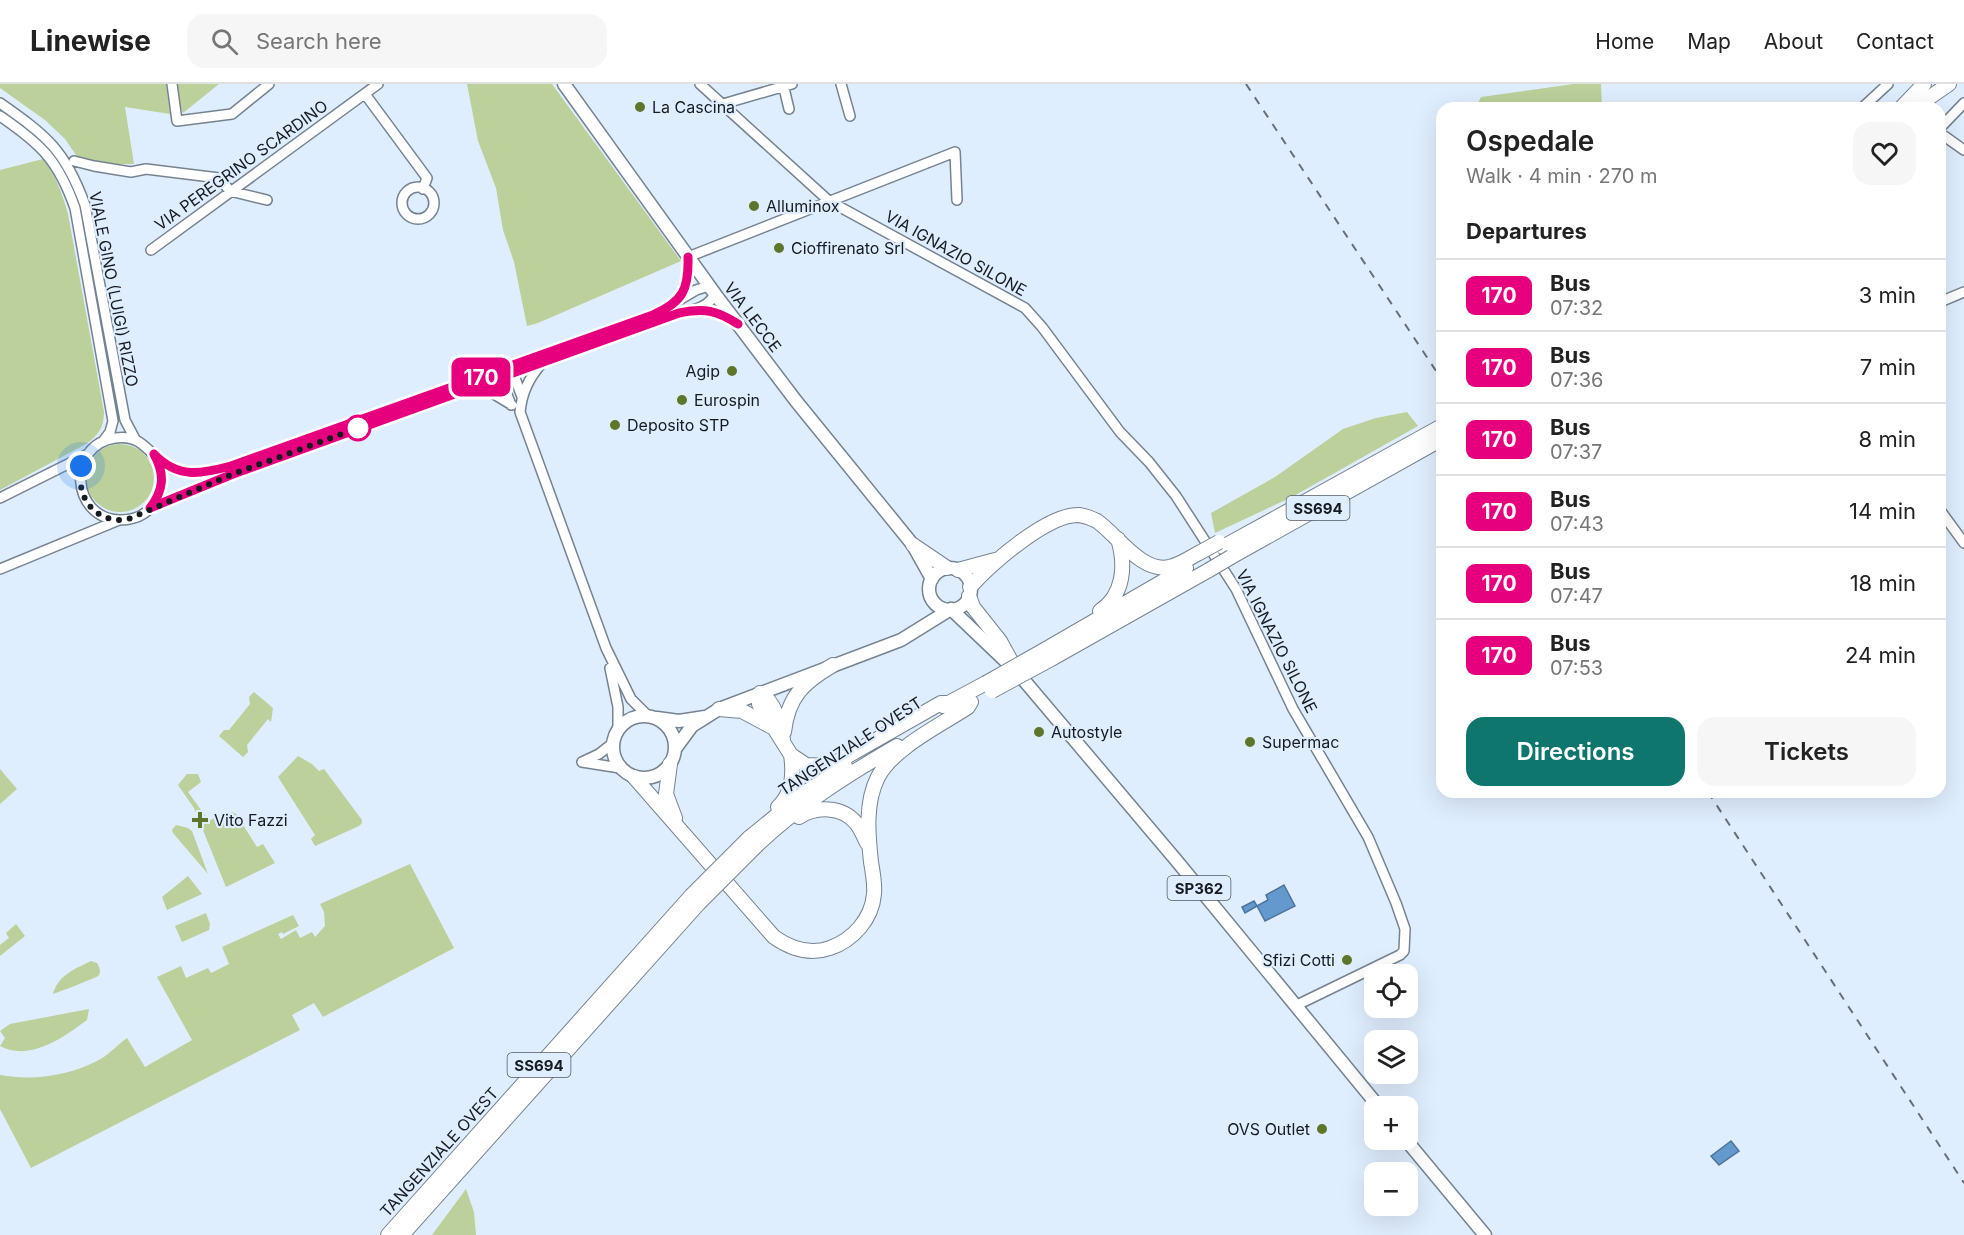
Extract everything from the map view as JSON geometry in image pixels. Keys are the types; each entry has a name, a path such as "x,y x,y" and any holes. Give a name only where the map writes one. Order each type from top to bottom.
{"highway":[{"path":"1905,102 1917,84"},
{"path":"1907,102 1924,84"},
{"path":"1922,102 1940,84"},
{"path":"1924,102 1949,84"},
{"name":"TANGENZIALE OVEST","path":"754,842 857,769 971,702 989,687 1050,650 1204,560 1401,455 1436,430"},
{"name":"TANGENZIALE OVEST","path":"1224,549 1251,524 1260,526 1401,455 1436,441"},
{"path":"1017,672 993,633 973,607 970,592 999,558 1038,530 1072,516 1088,517 1118,537 1149,566 1158,568 1204,560 1224,549"},
{"path":"1050,650 1056,638 1105,607 1117,592 1123,560 1118,537"},
{"path":"913,545 953,569 999,558"},
{"path":"783,740 785,717 796,693 811,678 833,665"},
{"name":"TANGENZIALE OVEST","path":"388,1235 695,899 803,794 869,749 949,702 989,687"},
{"path":"760,693 768,699 779,723 783,740"},
{"path":"760,693 759,704 783,740 791,755 794,769 789,793 783,802 750,832 754,842 766,841 810,811 836,810 854,820 870,848"},
{"path":"791,755 806,765 830,766 941,702 949,702"},
{"path":"634,777 774,937 790,947 806,951 824,950 842,943 856,932 867,918 874,892 868,823 870,802 882,769 898,752 968,707 971,702"},
{"path":"719,709 742,711 773,728"},
{"path":"670,764 666,795 682,830"},
{"name":"TANGENZIALE OVEST","path":"402,1235 695,899"}],"main road":[{"name":"VIA LECCE","path":"564,84 712,290 796,400 913,545 932,579"},
{"path":"706,716 679,721 652,717 631,718 618,729 613,742 615,760 620,768 634,777 650,778 665,770 670,764 675,749 692,726 706,716 760,693 901,640 951,609 962,605 970,592 968,578 953,569 941,570 932,579 929,589 932,599 940,607 951,609 1017,672"},
{"path":"901,640 922,624 932,599"},
{"name":"SP362","path":"1017,672 1370,1096"},
{"path":"652,717 668,727 675,741 675,749"},
{"path":"1414,1150 1485,1235"}],"street":[{"path":"172,84 177,121 232,114 269,84"},
{"name":"VIA PEREGRINO SCARDINO","path":"151,250 378,84"},
{"path":"700,84 829,201"},
{"path":"841,84 850,116"},
{"path":"1868,102 1888,84"},
{"path":"723,104 786,85 789,109"},
{"path":"364,94 427,178 423,189"},
{"name":"VIALE GINO (LUIGI) RIZZO","path":"0,103 38,129 65,159 75,178 85,205 125,420 135,440"},
{"path":"1946,122 1964,103"},
{"name":"VIALE GINO (LUIGI) RIZZO","path":"0,116 31,137 56,165 66,183 75,208 113,421 110,432 103,441"},
{"path":"1946,137 1964,150"},
{"path":"679,300 686,285 688,257 955,152 957,200"},
{"path":"74,160 131,172 146,169 219,178 230,191 267,200"},
{"name":"VIA IGNAZIO SILONE","path":"829,201 1025,308 1042,327 1120,432 1149,462 1176,496 1236,589 1293,709 1368,837 1396,903 1404,930 1404,951 1390,962 1295,1006"},
{"path":"0,498 88,453 103,441 124,437 146,445 171,468 195,473 208,472 242,462 506,373 542,362 679,313 698,309 712,301 712,290 696,290 670,308 506,373 467,390 233,474 150,508 135,518 119,520 0,568"},
{"path":"1946,300 1964,292"},
{"path":"698,309 716,312 738,324"},
{"path":"542,362 529,380 522,397 520,412 606,648 631,699 652,717"},
{"path":"506,373 515,378 522,397"},
{"path":"506,373 505,392 511,405"},
{"path":"467,390 489,391 520,412"},
{"path":"88,453 81,466 79,478 86,501 93,510 103,516 119,520"},
{"path":"150,508 157,499 162,476 160,464 154,454"},
{"path":"1946,518 1964,543"},
{"path":"970,628 988,636 992,636 993,633"},
{"path":"606,648 618,707 618,729"},
{"path":"613,742 599,754 582,762 620,768"}],"green space":[{"path":"0,84 166,84 170,114 125,107 134,164 117,164 78,158 65,139 45,120 0,88"},
{"path":"176,84 219,84 183,113 178,103"},
{"path":"467,84 552,84 681,261 527,326 514,262 503,230 496,188 478,141"},
{"path":"1573,84 1601,84 1602,102 1478,102 1481,97"},
{"path":"43,159 58,185 68,214 104,418 100,431 86,444 0,490 0,170"},
{"path":"1407,412 1418,426 1292,497 1215,533 1211,513 1275,477 1343,429 1376,418"},
{"path":"120,444 133,447 144,454 151,465 154,478 151,491 144,502 133,509 120,512 107,509 96,502 89,491 86,478 89,465 96,454 107,447"},
{"path":"254,692 273,708 271,722 268,719 247,745 248,752 243,757 219,736 224,730 229,730 250,704 249,697"},
{"path":"298,756 319,771 324,769 362,820 359,826 315,846 311,839 315,835 278,777"},
{"path":"0,769 17,789 0,804"},
{"path":"187,774 198,774 201,782 188,792 209,821 217,816 222,821 232,812 236,814 257,847 263,844 275,863 226,887 194,808 178,785"},
{"path":"176,825 192,831 208,874 173,833 172,830"},
{"path":"410,864 454,948 323,1017 314,1003 292,1015 300,1030 31,1168 0,1109 0,1075 37,1077 62,1074 101,1059 127,1038 145,1067 192,1040 157,977 181,966 186,978 208,968 211,973 229,964 222,947 293,915 299,926 278,934 281,939 296,930 300,938 312,932 315,937 325,926 324,912 320,904"},
{"path":"188,876 202,894 167,910 162,897"},
{"path":"206,913 210,924 209,930 182,942 175,926"},
{"path":"16,924 25,936 0,956 0,945 9,938 6,933"},
{"path":"91,961 99,966 98,976 53,994 55,987 63,977"},
{"path":"89,1009 87,1020 46,1045 23,1051 0,1046 5,1038 0,1031 10,1024"},
{"path":"466,1189 474,1212 476,1235 432,1235"}],"water":[{"path":"1284,885 1295,906 1265,921 1257,906 1268,900 1266,895"},
{"path":"1254,901 1257,906 1245,913 1242,907"},
{"path":"1731,1141 1739,1151 1719,1165 1711,1156"}],"railway":[{"path":"1246,84 1436,371"},
{"path":"1712,798 1964,1183"}],"bus line":[{"name":"170","path":"688,257 686,285 679,300 670,308 653,315 231,466 208,472 181,471 163,463 154,454 160,464 162,476 157,499 150,508 233,474 679,313 698,309 716,312 738,324"}],"place":[{"name":"La Cascina","path":"640,107"},
{"name":"Alluminox","path":"754,206"},
{"name":"Cioffirenato Srl","path":"779,248"},
{"name":"Agip","path":"732,371"},
{"name":"Eurospin","path":"682,400"},
{"name":"Deposito STP","path":"615,425"},
{"name":"Autostyle","path":"1039,732"},
{"name":"Supermac","path":"1250,742"},
{"name":"Vito Fazzi","path":"200,820"},
{"name":"Sfizi Cotti","path":"1347,960"},
{"name":"OVS Outlet","path":"1322,1129"}],"route":[{"path":"81,466 79,478 81,490 93,510 111,519 126,520 233,474 358,428"}]}
